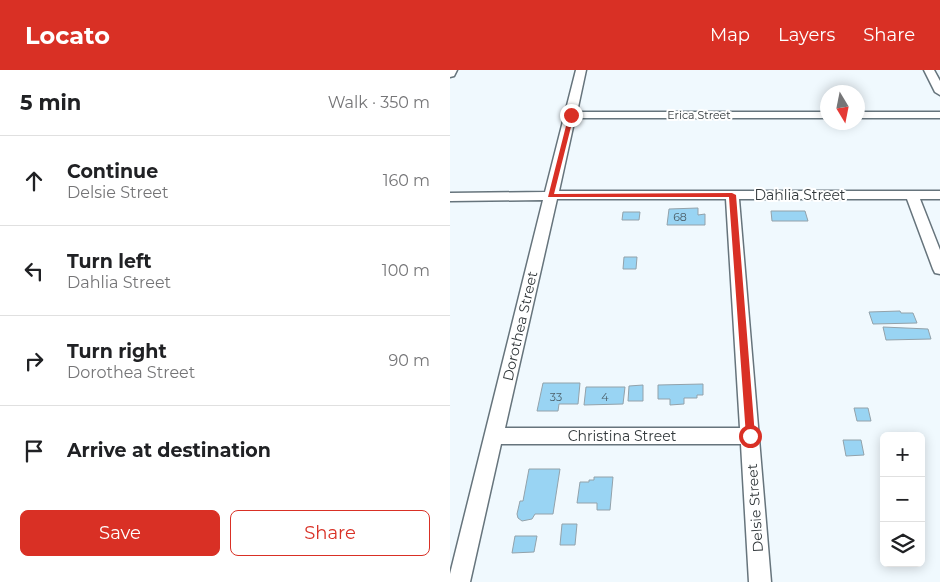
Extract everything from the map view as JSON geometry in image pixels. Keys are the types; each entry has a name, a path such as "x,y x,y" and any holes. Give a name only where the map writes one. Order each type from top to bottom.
{"street":[{"path":"450,74 452,70"},
{"name":"Dorothea Street","path":"459,582 581,70"},
{"path":"929,70 940,92"},
{"path":"865,115 940,114"},
{"name":"Erica Street","path":"571,115 820,115"},
{"name":"Delsie Street","path":"732,195 760,582"},
{"path":"912,195 940,269"},
{"name":"Dahlia Street","path":"450,197 940,195"},
{"name":"Christina Street","path":"494,436 750,436"}],"building":[{"path":"698,208 698,215 705,214 705,225 667,225 669,209"},
{"path":"771,211 805,211 808,221 772,221"},
{"path":"623,212 640,212 639,220 622,220"},
{"path":"624,257 637,257 636,269 623,269"},
{"path":"900,311 901,313 913,313 917,323 873,324 869,312"},
{"path":"883,327 928,329 931,339 886,340"},
{"path":"543,383 580,383 578,404 559,404 558,411 537,411"},
{"path":"703,384 703,395 697,395 697,398 684,398 684,404 670,405 670,399 658,399 658,385"},
{"path":"643,385 643,401 628,401 629,386"},
{"path":"586,387 625,387 623,404 584,405"},
{"path":"854,408 868,408 871,421 857,421"},
{"path":"843,440 861,440 864,455 846,456"},
{"path":"529,469 560,469 553,514 535,514 532,519 522,521 518,518 517,514 520,501 523,501"},
{"path":"594,477 613,477 610,510 597,510 597,503 577,503 580,482 589,482 589,480 594,480"},
{"path":"562,524 577,524 575,545 560,545"},
{"path":"515,536 537,536 534,552 512,553"}],"route":[{"path":"571,115 551,196 732,195 750,436"}]}
